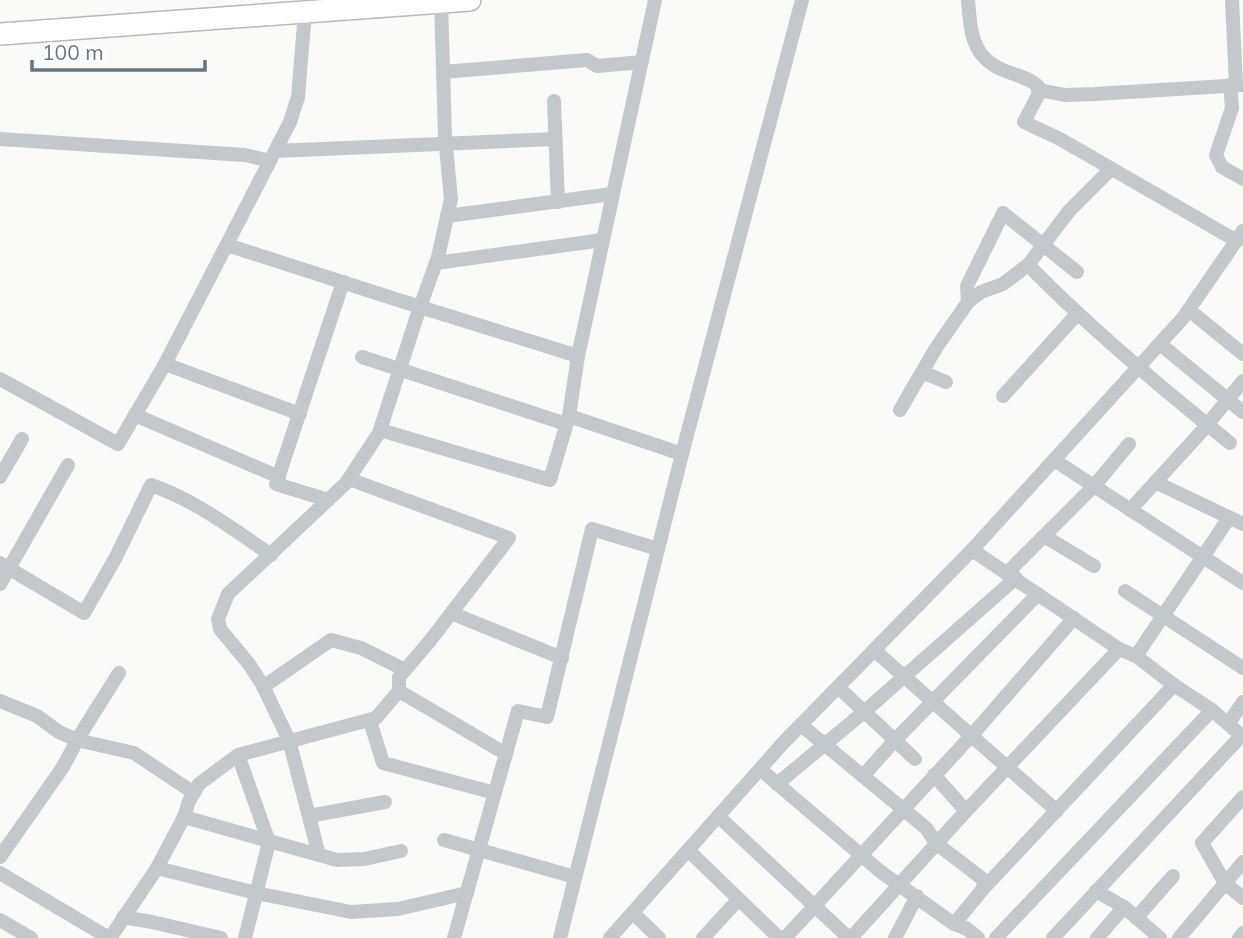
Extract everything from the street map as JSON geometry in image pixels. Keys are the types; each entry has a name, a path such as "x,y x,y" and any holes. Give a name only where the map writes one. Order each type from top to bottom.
{"highway":[{"path":"0,34 299,8 470,0"}],"street":[{"path":"380,430 550,480 567,420 578,356 655,0"},
{"path":"560,938 682,454 802,0"},
{"path":"968,0 974,46 992,64 1035,83 1039,90"},
{"path":"1232,0 1236,85 1232,108 1216,155 1222,167 1243,179"},
{"path":"320,855 289,740 263,687 249,664 220,629 218,619 228,594 349,479 380,430 419,307 436,263 451,199 440,2"},
{"path":"0,379 118,444 165,364 290,122 298,97 299,8"},
{"path":"443,72 587,60 597,66 642,62"},
{"path":"1039,90 1065,94 1095,94 1236,85"},
{"path":"610,938 760,769 972,550 1160,344 1189,310 1240,236 1024,122 1039,90"},
{"path":"554,101 558,202"},
{"path":"0,139 272,156 554,139"},
{"path":"900,410 968,302 981,292 1003,284 1028,265 1069,211 1111,169"},
{"path":"447,216 612,194"},
{"path":"968,302 967,286 1003,213 1077,272"},
{"path":"436,263 603,240"},
{"path":"227,245 578,356"},
{"path":"1028,265 1138,368 1230,443"},
{"path":"328,500 276,484 343,282"},
{"path":"1189,310 1243,354"},
{"path":"1003,396 1078,313"},
{"path":"1160,344 1243,412"},
{"path":"362,357 682,454"},
{"path":"165,364 300,414"},
{"path":"922,372 946,382"},
{"path":"1130,510 1243,381"},
{"path":"135,415 279,477"},
{"path":"0,477 22,439"},
{"path":"777,784 864,712 1012,576 1044,536 1094,486 1129,444"},
{"path":"1054,460 1243,583"},
{"path":"0,584 5,566 68,465"},
{"path":"0,873 110,938 157,868 200,784 238,755 370,721 382,713 399,691 399,677 509,538 349,479"},
{"path":"1136,656 1202,557 1236,521 1155,482"},
{"path":"5,566 84,613 116,557 150,485 172,493 223,522 271,555"},
{"path":"454,938 518,711 547,717 592,529 658,549"},
{"path":"1044,536 1094,566"},
{"path":"972,550 1119,649 1136,656 1212,710 1242,737 1053,938"},
{"path":"1125,591 1243,668"},
{"path":"863,776 932,701 1038,594"},
{"path":"452,613 562,657"},
{"path":"785,938 972,735 1074,618"},
{"path":"263,687 331,640 361,648 405,670"},
{"path":"718,816 850,938 1119,649"},
{"path":"874,650 902,678 972,735 1057,811"},
{"path":"0,857 63,767 119,673"},
{"path":"954,924 1174,685"},
{"path":"838,687 915,759"},
{"path":"399,691 506,754"},
{"path":"0,701 37,716 59,733 134,753 194,793"},
{"path":"1228,724 1243,702"},
{"path":"996,938 1212,710"},
{"path":"370,721 383,763 495,793"},
{"path":"801,725 926,828 937,844 984,880 984,889"},
{"path":"238,755 269,842 245,938"},
{"path":"760,769 881,872 971,935"},
{"path":"934,775 966,811"},
{"path":"1243,797 1202,843 1225,883 1243,898"},
{"path":"309,816 385,802"},
{"path":"184,817 337,860 401,851"},
{"path":"444,840 575,877"},
{"path":"688,850 779,938"},
{"path":"1179,938 1243,862"},
{"path":"157,868 256,893 351,912 398,909 467,893"},
{"path":"1136,918 1173,876"},
{"path":"1096,891 1124,907 1160,938"},
{"path":"895,938 917,896"},
{"path":"703,938 738,900"},
{"path":"1097,938 1124,907"},
{"path":"632,913 659,938"},
{"path":"123,917 188,934 221,938"},
{"path":"0,920 31,938"},
{"path":"1239,938 1243,933"}]}
